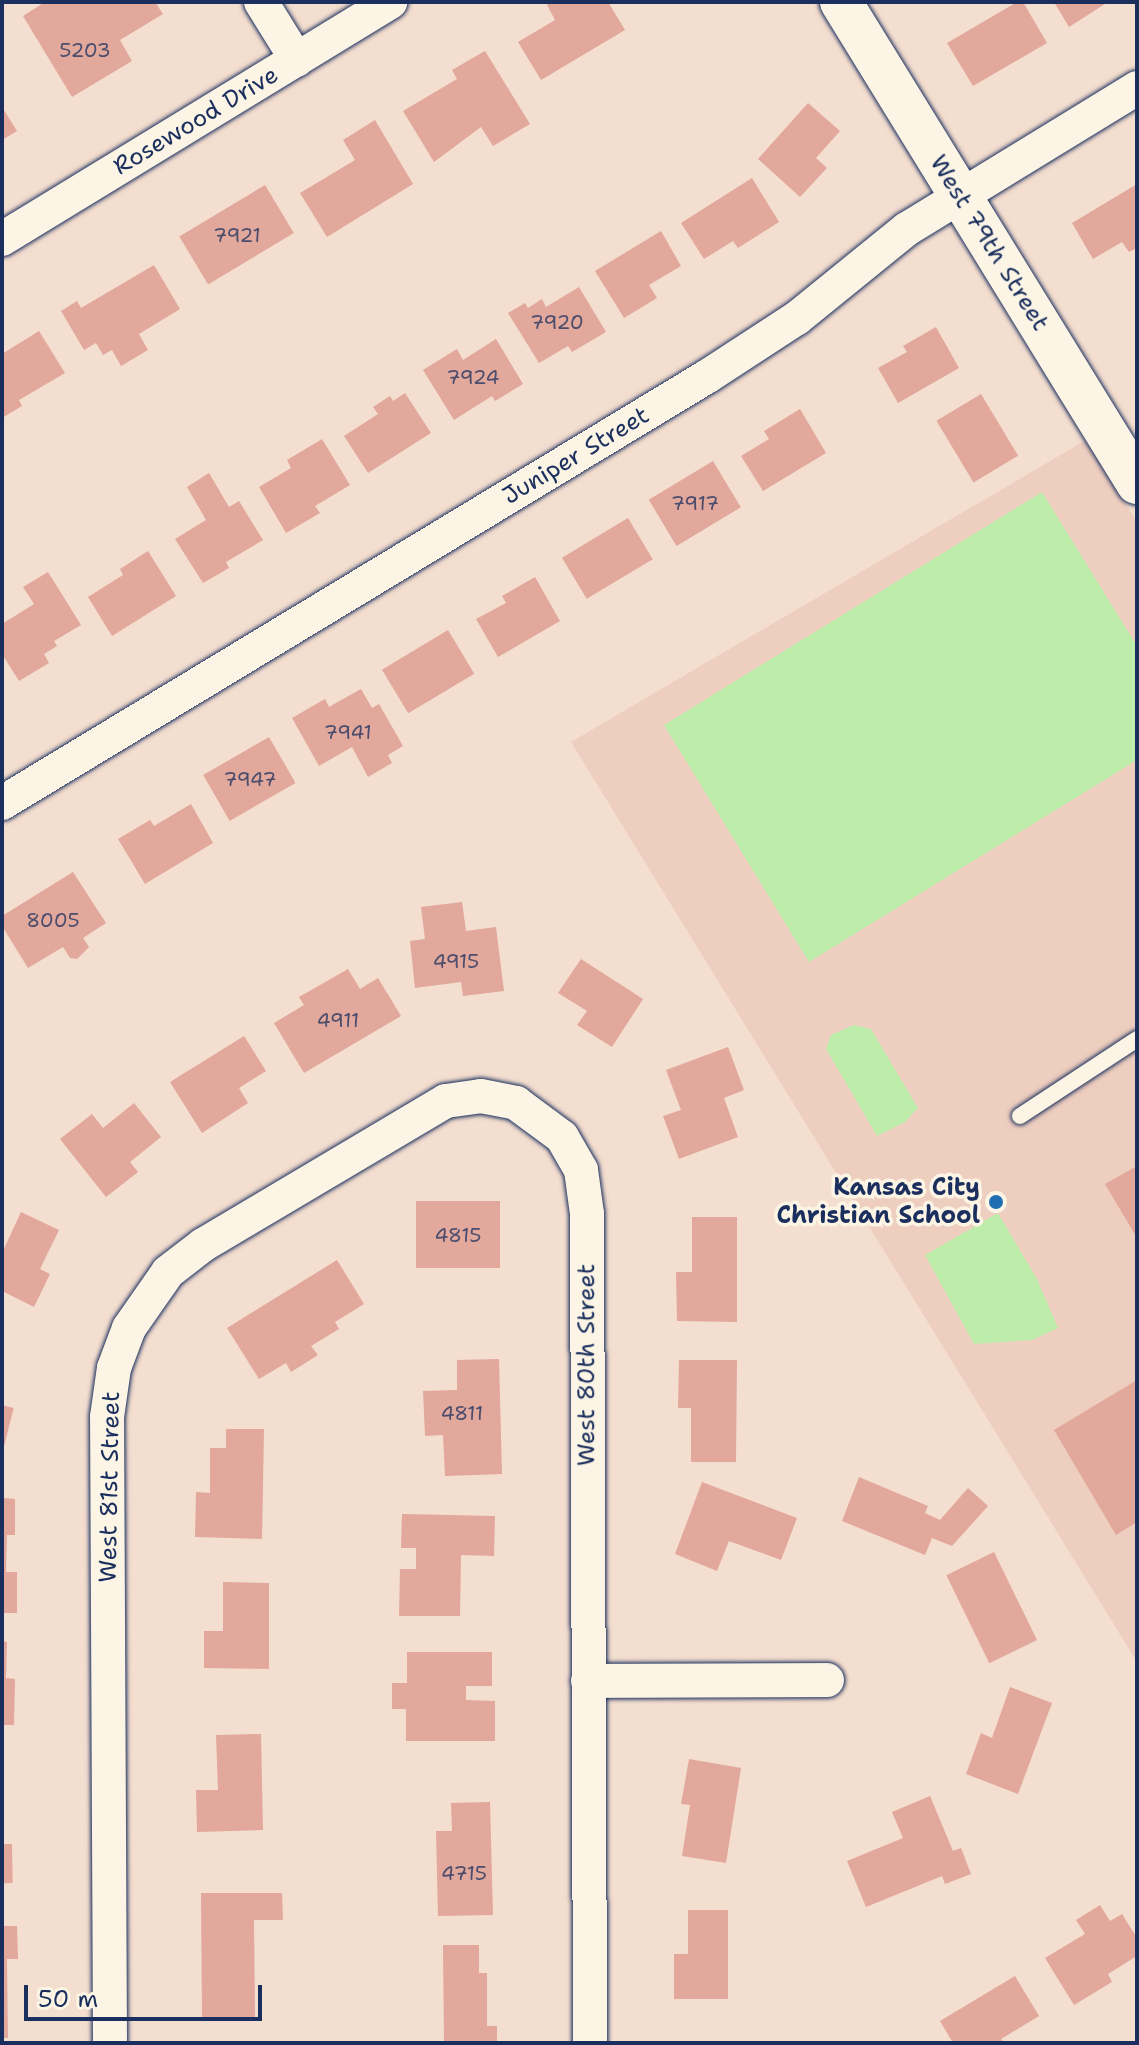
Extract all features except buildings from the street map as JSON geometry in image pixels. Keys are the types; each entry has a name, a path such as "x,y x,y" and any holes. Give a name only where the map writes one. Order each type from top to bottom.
{"street":[{"path":"261,2 297,60"},
{"name":"Rosewood Drive","path":"2,239 390,2"},
{"name":"West 79th Street","path":"841,2 1137,483"},
{"name":"Juniper Street","path":"2,803 708,376 797,318 907,229 1137,88"},
{"name":"West 81st Street","path":"110,2043 107,1417 114,1368 129,1328 168,1272 203,1245 446,1101 481,1096 492,1098"},
{"name":"West 80th Street","path":"492,1098 516,1103 562,1137 581,1170 587,1214 590,2043"},
{"path":"588,1681 827,1680"}],"lane":[{"path":"1020,1116 1137,1039"}],"shaded area":[{"name":"Kansas City Christian School","path":"1086,440 1137,522 1137,1662 571,742"}],"green space":[{"path":"1042,492 1137,646 1137,760 809,962 664,725"},
{"path":"854,1025 871,1029 918,1108 905,1122 877,1136 826,1049 831,1035"},
{"path":"998,1213 1037,1279 1058,1328 1032,1340 974,1344 925,1255"}],"place":[{"name":"Kansas City Christian School","path":"996,1202"}]}
